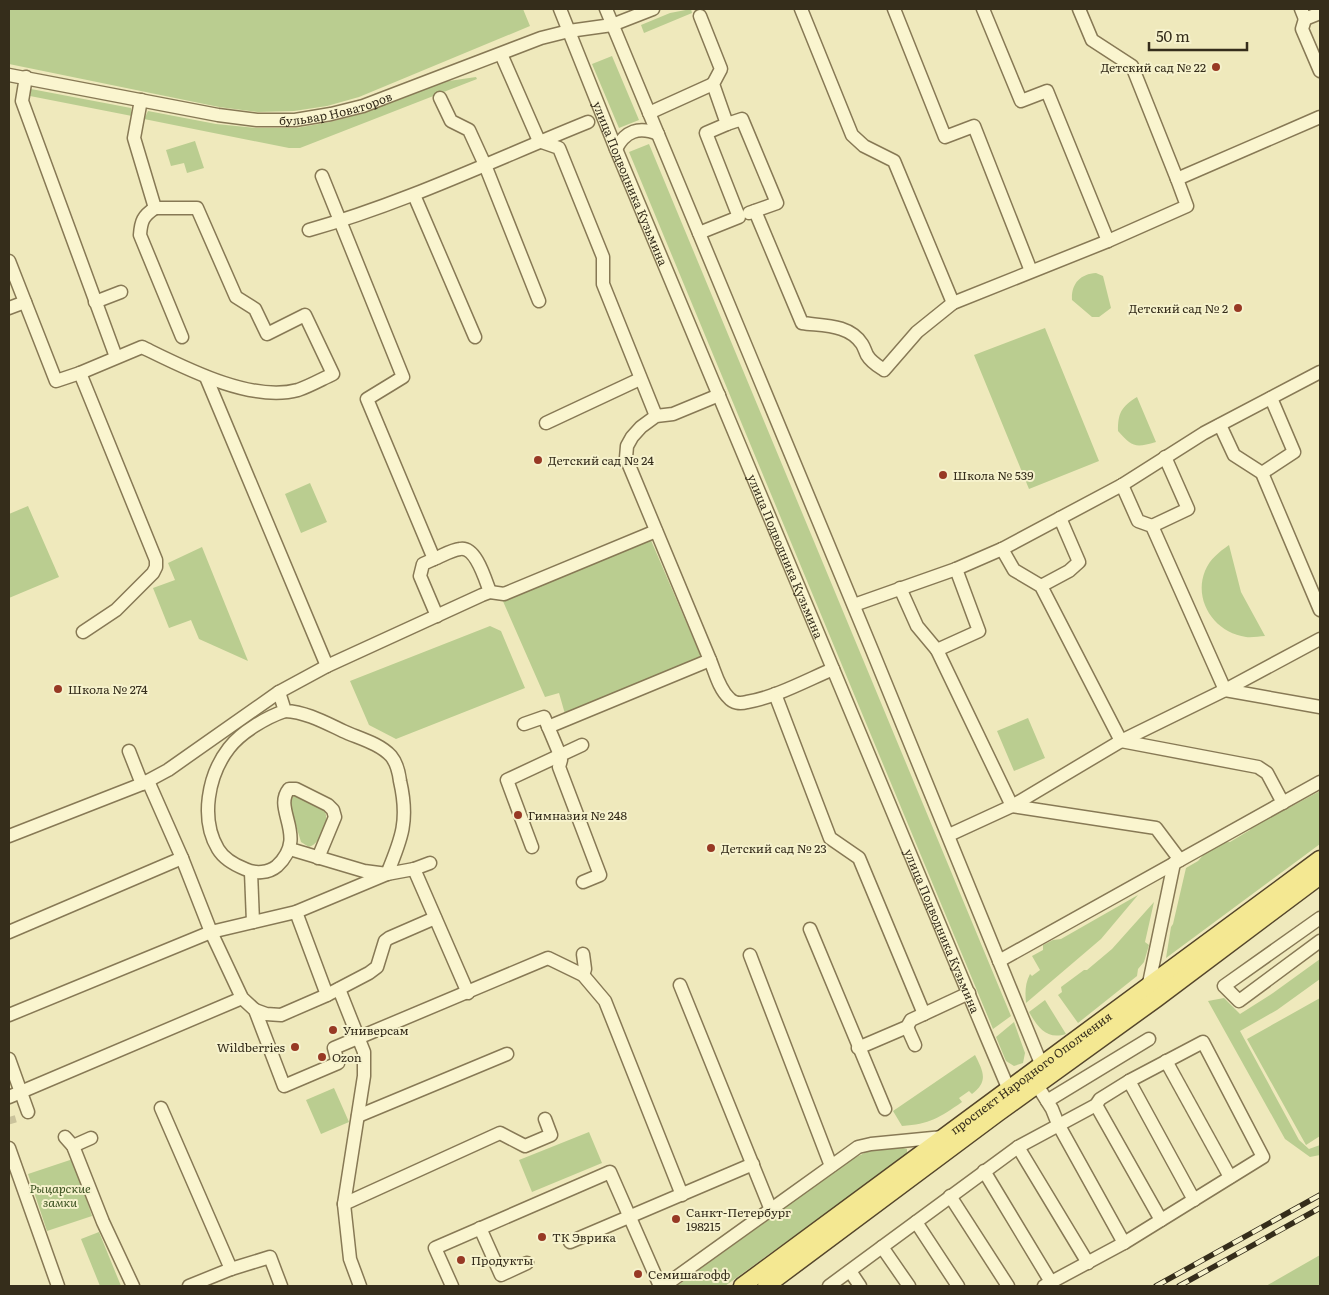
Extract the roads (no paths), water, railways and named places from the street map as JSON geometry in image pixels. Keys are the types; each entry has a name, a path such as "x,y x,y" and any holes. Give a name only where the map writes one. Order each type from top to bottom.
{"main road":[{"name":"проспект Народного Ополчения","path":"1041,1077 1148,988 1320,859"},
{"name":"проспект Народного Ополчения","path":"742,1286 945,1137 1041,1077 1163,994 1320,876"},
{"name":"проспект Народного Ополчения","path":"766,1286 1015,1094"}],"street":[{"name":"улица Подводника Кузьмина","path":"560,9 616,149 833,669 969,993 1015,1094"},
{"path":"606,9 854,605 999,960 1041,1077 1047,1101 1124,1243"},
{"name":"бульвар Новаторов","path":"9,75 218,115 257,120 295,120 363,106 541,38 569,31 612,25 653,9"},
{"path":"801,9 852,135 864,146 894,161 953,304"},
{"path":"894,9 945,137 974,126 1031,271"},
{"path":"983,9 1021,102 1047,91 1108,241"},
{"path":"755,211 802,323 844,328 858,339 868,356 884,370 918,332 953,304 1108,241 1187,206 1132,66 1092,40 1078,9"},
{"path":"1320,14 1303,14 1302,29 1320,71"},
{"path":"649,113 713,84 721,69 700,16"},
{"path":"501,54 539,142 559,148 603,257 603,284 656,416"},
{"path":"26,78 22,101 116,357"},
{"path":"713,84 727,124"},
{"path":"440,98 451,121 469,130 485,165 539,301"},
{"path":"141,100 134,138 156,208"},
{"path":"1177,179 1320,118"},
{"path":"699,233 777,203 742,119 706,133 739,217"},
{"path":"309,230 341,222 414,195 588,122"},
{"path":"616,149 621,140 629,133 638,130 648,130 658,134"},
{"path":"322,176 403,377 367,399 434,560"},
{"path":"414,195 475,337"},
{"path":"9,261 56,381 142,348 206,377 252,390 278,393 298,390 333,374 305,314 267,334 255,309 236,297 197,208 156,208 147,214 140,223 140,236 182,337"},
{"path":"95,302 121,292"},
{"path":"9,308 25,302"},
{"path":"854,605 956,569 1002,549 1122,485 1220,425 1320,372"},
{"path":"80,373 154,555 156,567 154,573 116,610 83,632"},
{"path":"206,377 328,666"},
{"path":"546,423 640,379"},
{"path":"719,395 673,414 656,416 641,427 627,446 626,458 656,531 724,693 730,699 736,703 746,703 775,694 833,669"},
{"path":"1262,474 1294,452 1271,398"},
{"path":"1220,425 1234,456 1262,474 1320,610"},
{"path":"1122,485 1138,522 1152,526 1188,509 1165,457"},
{"path":"1041,586 1079,562 1060,518"},
{"path":"1152,526 1225,690"},
{"path":"9,836 145,782 168,770 279,692 328,666 490,592 504,594 656,531"},
{"path":"437,616 420,576 423,564 459,549 468,549 474,554 490,592"},
{"path":"1002,549 1014,570 1041,586 1121,741"},
{"path":"937,650 980,631 956,569"},
{"path":"900,588 917,626 937,650 1012,806"},
{"path":"948,835 1012,806 1121,741 1225,690 1320,639"},
{"path":"548,727 710,660"},
{"path":"1225,690 1320,706"},
{"path":"279,692 285,711"},
{"path":"775,694 830,838 859,858 924,1014"},
{"path":"318,858 335,817 333,810 328,805 296,789 289,789 284,794 283,801 291,830 290,849 275,868 265,872 251,872 227,860 218,851 213,838 208,795 222,759 236,740 270,716 285,711 300,712 378,746 391,756 398,772 405,806 404,826 387,874"},
{"path":"524,724 544,717 560,755 559,767 600,875 583,882"},
{"path":"1121,741 1258,767 1267,773 1283,803"},
{"path":"532,847 507,780 582,746"},
{"path":"128,751 182,858 211,932 242,998 254,1010 284,1086 338,1063 334,1048 548,958 583,975 605,1001 682,1194"},
{"path":"999,960 1320,782"},
{"path":"1012,806 1156,828 1177,862 1148,988"},
{"path":"290,849 364,871 387,874"},
{"path":"9,932 182,858"},
{"path":"9,1015 211,932 296,912 387,874 414,869 430,863"},
{"path":"414,869 468,993"},
{"path":"251,872 253,922"},
{"path":"296,912 333,992 359,1036 364,1052 364,1076 344,1204 350,1259 360,1286"},
{"path":"254,1010 266,1014 281,1014 333,992 377,967 385,941 389,938 435,918"},
{"path":"1320,918 1224,986 1239,1001 1320,940"},
{"path":"810,929 885,1109"},
{"path":"583,954 585,969 583,975"},
{"path":"750,955 831,1166"},
{"path":"680,985 771,1210"},
{"path":"858,1048 907,1027 910,1020 969,993"},
{"path":"14,1095 242,998"},
{"path":"262,1029 277,1022 281,1014"},
{"path":"907,1027 915,1045"},
{"path":"1047,1101 1150,1039"},
{"path":"829,1286 950,1196 984,1171 1018,1147 1096,1105 1100,1099 1129,1081 1202,1042 1263,1156 1124,1243 1047,1284 984,1171"},
{"path":"358,1116 507,1054"},
{"path":"9,1059 14,1095 28,1112"},
{"path":"1166,1061 1230,1178"},
{"path":"1129,1081 1194,1200"},
{"path":"1096,1105 1161,1220"},
{"path":"161,1108 231,1269"},
{"path":"344,1204 500,1133 525,1146 551,1135 545,1119"},
{"path":"664,1286 858,1148 871,1144 945,1137"},
{"path":"91,1138 69,1141 132,1286"},
{"path":"1018,1147 1088,1263"},
{"path":"9,1148 58,1286"},
{"path":"570,1242 752,1164"},
{"path":"452,1286 435,1248 610,1172 660,1286"},
{"path":"950,1196 1008,1286"},
{"path":"916,1222 958,1286"},
{"path":"480,1228 500,1275 527,1263"},
{"path":"882,1247 909,1286"},
{"path":"189,1286 231,1269 270,1257 281,1286"},
{"path":"850,1271 860,1286"}],"tunnel":[{"path":"9,1117 11,1124"}],"railway":[{"path":"1156,1286 1320,1195"},
{"path":"1179,1286 1320,1208"}],"place":[{"name":"Детский сад № 22","path":"1216,67"},
{"name":"Детский сад № 2","path":"1238,308"},
{"name":"Детский сад № 24","path":"538,460"},
{"name":"Школа № 539","path":"943,475"},
{"name":"Школа № 274","path":"58,689"},
{"name":"Гимназия № 248","path":"518,815"},
{"name":"Детский сад № 23","path":"711,848"},
{"name":"Универсам","path":"333,1030"},
{"name":"Wildberries","path":"295,1047"},
{"name":"Ozon","path":"322,1057"},
{"name":"Санкт-Петербург 198215","path":"676,1219"},
{"name":"ТК Эврика","path":"542,1237"},
{"name":"Продукты","path":"461,1260"},
{"name":"Семишагофф","path":"638,1274"}],"park label":[{"name":"Рыцарские замки","path":"60,1195"}]}
